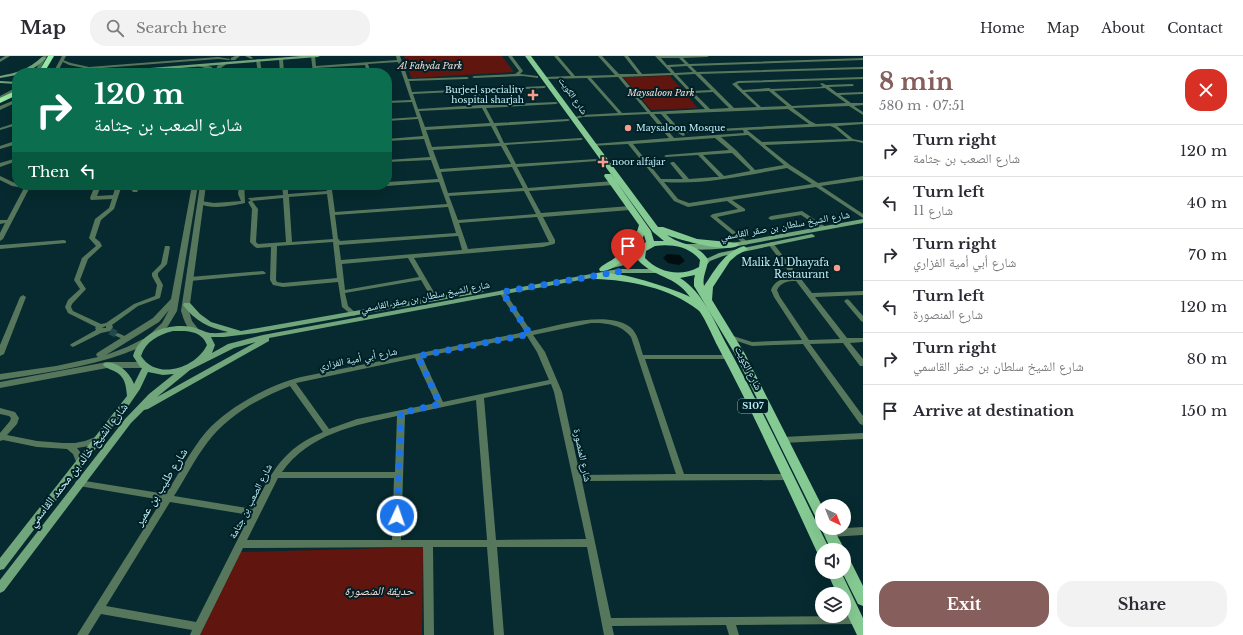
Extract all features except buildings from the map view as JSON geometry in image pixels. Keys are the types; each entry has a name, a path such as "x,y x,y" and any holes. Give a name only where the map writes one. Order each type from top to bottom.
{"highway":[{"path":"44,68 51,56"},
{"path":"51,68 57,56"},
{"path":"0,101 12,95"},
{"path":"0,104 12,98"}],"main road":[{"path":"158,68 200,65 249,57 272,56"},
{"path":"110,68 318,56"},
{"name":"شارع الكويت","path":"521,56 531,69 545,78 597,160 643,225 649,236 650,242 643,250 641,258 644,263 687,286 705,305 730,337 764,399 815,504"},
{"name":"شارع الكويت","path":"528,56 544,87 556,103 571,118 574,128 593,144 654,227 663,237 672,243"},
{"path":"32,68 44,57"},
{"path":"63,61 73,68"},
{"path":"145,66 152,64"},
{"path":"0,79 12,76"},
{"path":"0,79 12,82"},
{"name":"شارع الشيخ سلطان بن صقر القاسمي","path":"703,266 714,257 742,245 824,228 863,222"},
{"name":"شارع الشيخ سلطان بن صقر القاسمي","path":"686,246 717,247 771,244 851,229 863,222"},
{"path":"603,269 612,264 628,251 640,237 643,225"},
{"path":"654,227 673,235 700,243 742,245"},
{"path":"643,250 657,244 672,243 686,246 701,254 704,260 703,266 698,271 685,275 663,272"},
{"path":"595,276 618,277 647,284 705,305 708,287 727,259 742,245"},
{"name":"شارع الشيخ سلطان بن صقر القاسمي","path":"207,335 224,335 256,331 603,269 630,262 637,258 643,250"},
{"name":"شارع الكويت","path":"703,266 698,283 705,305 728,357 740,378 820,543"},
{"name":"شارع الشيخ سلطان بن صقر القاسمي","path":"188,368 232,346 275,335 628,270 663,272"},
{"path":"186,305 197,317 209,324 230,330 256,331"},
{"path":"188,368 179,371 161,372 144,367 137,356 141,346 149,338 173,329 195,330 207,335 212,344 207,356 201,361"},
{"path":"128,421 152,403 275,335"},
{"path":"107,365 118,369 126,375 130,383 131,396"},
{"name":"شارع الشيخ خالد بن محمد القاسمي","path":"1,563 131,396 144,367"},
{"name":"شارع الشيخ خالد بن محمد القاسمي","path":"0,588 128,421 152,396 188,368"},
{"path":"740,378 742,375 746,376 755,392 764,399"},
{"path":"851,576 863,600"},
{"path":"837,579 863,633"}],"street":[{"path":"0,61 5,60 8,56"},
{"path":"219,68 229,60 238,56"},
{"path":"313,56 315,67 366,63 398,58 466,252"},
{"path":"510,56 521,71 520,74 516,75"},
{"path":"556,56 574,77"},
{"path":"600,56 672,139"},
{"path":"626,56 641,75"},
{"path":"657,56 707,56"},
{"path":"657,56 708,110"},
{"path":"680,56 732,109"},
{"path":"859,56 863,59"},
{"path":"38,68 44,57"},
{"path":"63,61 72,65 89,68 218,58 229,60"},
{"path":"281,59 282,68"},
{"path":"666,66 863,59"},
{"path":"258,60 259,68"},
{"path":"366,63 368,68"},
{"path":"200,65 210,68"},
{"path":"854,68 863,73"},
{"path":"545,78 863,68"},
{"path":"523,75 531,69"},
{"path":"406,80 539,75"},
{"path":"588,77 621,114"},
{"path":"339,262 543,246 552,243 540,215 471,78"},
{"path":"760,108 734,84 738,82 863,78"},
{"path":"425,79 427,85"},
{"path":"816,80 863,114"},
{"path":"759,82 808,122 816,125"},
{"path":"741,91 820,88 825,86 852,85"},
{"path":"410,93 544,87"},
{"path":"0,98 12,91"},
{"path":"691,92 714,91"},
{"path":"835,94 863,93"},
{"path":"392,102 413,101"},
{"path":"0,108 12,102"},
{"path":"416,110 556,103"},
{"path":"423,129 582,116 863,104"},
{"path":"0,111 12,106"},
{"path":"662,112 686,138"},
{"path":"392,120 419,118"},
{"path":"680,132 863,123"},
{"path":"830,125 836,127 852,140"},
{"path":"0,130 12,126"},
{"path":"743,129 788,166 863,222"},
{"path":"593,144 748,134"},
{"path":"716,136 753,169 752,173"},
{"path":"392,140 426,137"},
{"path":"430,149 583,137"},
{"path":"760,144 852,140 863,142"},
{"path":"629,142 676,200 683,205 692,206 863,178"},
{"path":"0,148 12,144"},
{"path":"666,156 734,151"},
{"path":"700,154 723,178"},
{"path":"392,161 433,158"},
{"path":"0,164 12,160"},
{"path":"438,171 597,160"},
{"path":"672,163 688,181"},
{"path":"659,180 688,181 723,178 788,166"},
{"path":"0,178 12,184"},
{"path":"392,184 441,180"},
{"path":"446,195 613,183"},
{"path":"0,239 25,190"},
{"path":"96,190 93,199 115,197"},
{"path":"117,190 111,209 97,220 92,238 98,243 99,246 85,258 77,280 82,289 80,294 70,301 68,307 73,314 99,328 109,328 136,305 158,296 160,285 155,273 164,264 167,247"},
{"path":"0,377 82,362 126,350 149,338 165,324 173,311 194,190"},
{"path":"195,330 188,322 186,317 186,305 203,190"},
{"path":"241,190 243,201"},
{"path":"286,190 290,244"},
{"path":"199,210 214,205 324,190"},
{"path":"330,190 345,307 344,312 340,316"},
{"path":"251,200 255,208 253,242 261,246 460,234"},
{"path":"729,200 743,210 713,216 742,245"},
{"path":"201,203 214,205"},
{"path":"333,214 450,206"},
{"path":"456,222 630,208"},
{"path":"771,218 802,213 824,228"},
{"path":"0,222 9,221"},
{"path":"186,230 188,239 196,239"},
{"path":"0,247 64,242"},
{"path":"771,244 863,364"},
{"path":"274,245 273,280 275,284 284,285 341,280"},
{"path":"410,256 435,299"},
{"path":"190,279 263,273"},
{"path":"342,292 423,278"},
{"path":"798,279 786,280 777,284 775,286 775,293 806,342 863,422"},
{"name":"شارع المنصورة","path":"502,292 530,334 546,362 561,402 609,635"},
{"path":"810,295 863,293"},
{"path":"0,354 23,297"},
{"path":"82,362 96,357 156,320 175,299"},
{"path":"847,301 863,320"},
{"path":"345,307 354,314"},
{"path":"156,320 165,324"},
{"name":"شارع أبي أمية الفزاري","path":"291,382 591,321 617,324 628,329 634,336 640,357"},
{"path":"73,345 99,328"},
{"path":"118,335 127,339"},
{"path":"730,337 752,344 863,340"},
{"path":"740,354 744,348 752,344"},
{"path":"117,345 120,349 126,350"},
{"path":"418,356 440,404"},
{"path":"681,478 640,357 728,357"},
{"path":"0,384 107,365 144,367"},
{"name":"شارع الصعب بن جثامة","path":"197,631 275,475 285,461 311,440 326,432 358,422 554,381"},
{"path":"291,382 326,432"},
{"name":"شارع طليب بن عمير","path":"82,635 208,435 218,424 266,392 291,382"},
{"path":"480,396 499,635"},
{"path":"0,411 12,414 15,418 14,422 0,437"},
{"path":"396,543 401,413"},
{"path":"783,440 863,436"},
{"path":"0,437 70,447 83,445 98,440"},
{"path":"70,447 76,452 80,462"},
{"path":"275,475 399,475"},
{"path":"577,478 788,477"},
{"path":"79,483 256,513"},
{"path":"851,531 863,531"},
{"path":"240,544 591,542"},
{"path":"428,543 429,635"},
{"path":"99,608 197,631"},
{"path":"606,622 857,620"},
{"path":"729,621 734,635"}],"green space":[{"name":"Al Fahyda Park","path":"404,56 502,56 514,72 414,78 411,77"},
{"name":"Maysaloon Park","path":"670,76 698,108 651,110 623,77"},
{"name":"حديقة المنصورة","path":"423,547 422,635 200,635 241,552"}],"shaded area":[{"path":"667,254 680,255 685,261 679,265 668,263 663,258"}],"tunnel":[{"path":"110,331 118,335"}],"place":[{"name":"Burjeel speciality hospital sharjah","path":"533,95"},
{"name":"Maysaloon Mosque","path":"628,128"},
{"name":"noor alfajar","path":"603,162"},
{"name":"Malik Al Dhayafa Restaurant","path":"837,268"}],"route":[{"path":"397,516 401,413 440,404 418,356 530,334 502,292 628,270"}]}
